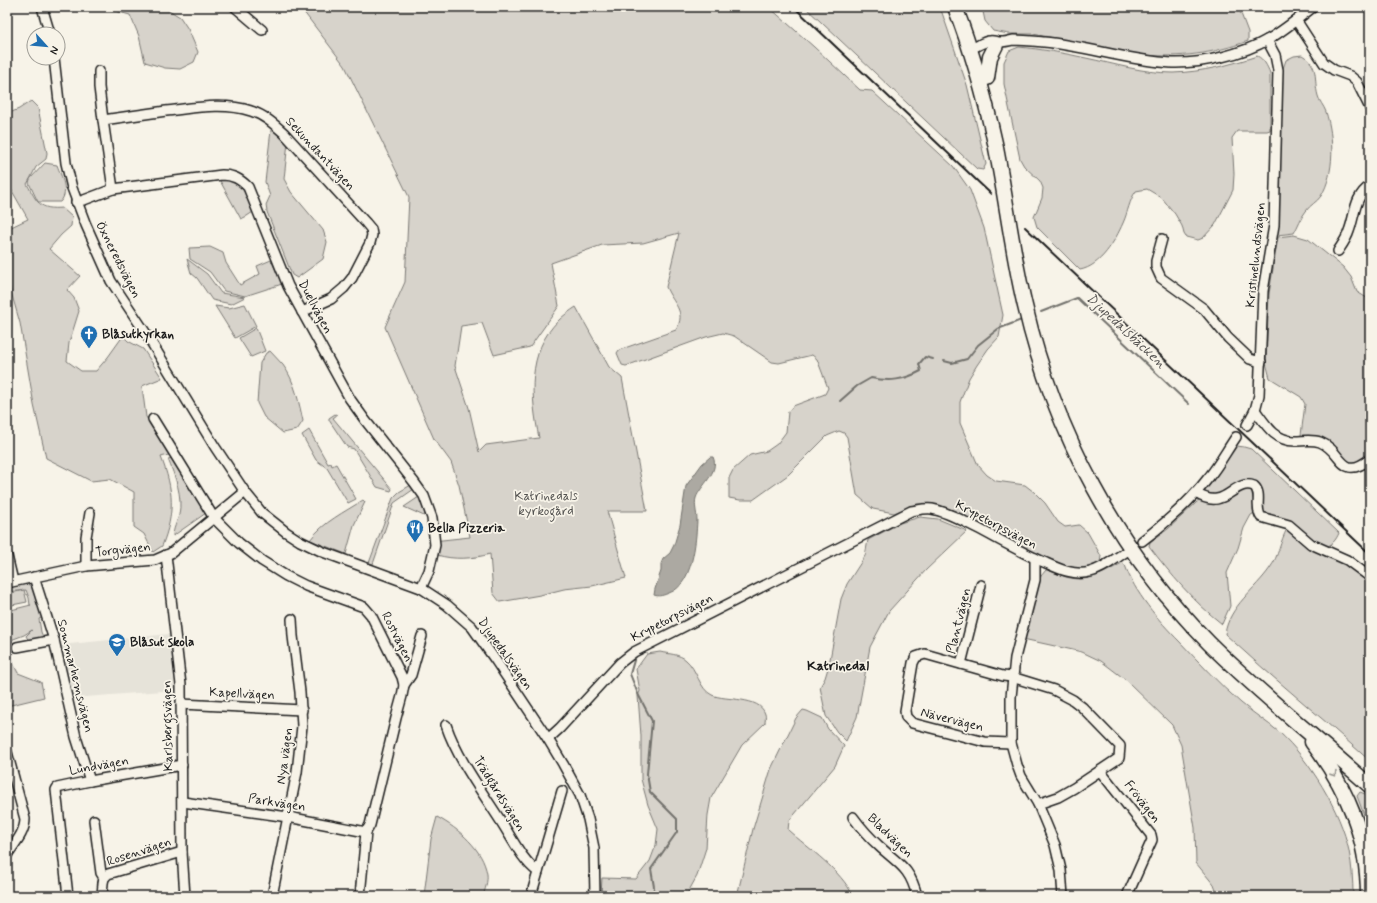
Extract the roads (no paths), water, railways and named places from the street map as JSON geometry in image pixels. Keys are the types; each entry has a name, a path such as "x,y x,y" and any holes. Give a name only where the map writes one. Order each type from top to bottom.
{"highway":[{"path":"955,7 987,78 998,127 1023,267 1041,342 1062,404 1085,456 1124,526 1170,590 1214,639 1370,778"},
{"path":"964,7 995,144 1017,269 1028,317 1044,374 1078,458 1119,530 1144,566 1190,622 1238,670 1370,786"},
{"path":"987,78 990,57 998,43"},
{"path":"1294,720 1322,755 1334,774 1352,809 1363,845 1367,866 1368,896"}],"street":[{"path":"42,7 48,26"},
{"path":"235,7 262,30"},
{"path":"974,48 992,40 998,43 1022,40 1045,42 1136,59 1174,63 1192,62 1230,55 1267,40 1313,7"},
{"path":"1296,20 1324,63 1334,70 1350,76 1357,82 1370,108"},
{"name":"Kristinelundsvägen","path":"1246,425 1256,410 1259,395 1263,291 1274,225 1278,70 1275,55 1267,40"},
{"name":"Öxneredsvägen","path":"55,66 66,163 76,202 111,281 244,492"},
{"path":"99,71 99,87 113,189"},
{"name":"Sekundantvägen","path":"103,120 191,108 228,106 251,111 262,116 284,133 366,223 371,229 372,235 352,278 344,288 330,299 302,312"},
{"name":"Duellvägen","path":"76,202 113,189 222,175 233,176 242,181 248,187 280,268 302,312 358,411 424,496 432,518 435,545 429,571 421,588"},
{"path":"1338,251 1350,231 1351,223 1362,191 1370,186"},
{"path":"1162,239 1156,261 1156,267 1161,278 1204,309 1228,338 1250,359 1261,362"},
{"path":"1256,410 1275,434 1282,439 1312,440 1319,442 1329,447 1344,464 1353,468 1358,467 1370,459"},
{"name":"Rostvägen","path":"153,419 214,518 239,543 275,570 306,586 364,607 368,610 402,677 404,686"},
{"path":"1142,540 1163,525 1196,493 1210,476 1236,437"},
{"path":"1196,493 1203,498 1212,500 1218,499 1247,484 1254,486 1258,491 1258,510 1261,518 1289,525 1312,544 1347,560 1370,577"},
{"name":"Torgvägen","path":"10,582 86,566 155,560 171,553 244,492"},
{"name":"Djupedalsvägen","path":"244,492 262,513 300,541 323,552 421,588 447,605 472,628 548,739 580,795 588,819 594,848 595,896"},
{"name":"Krypetorpsvägen","path":"548,739 564,724 620,663 634,652 911,511 932,509 954,516 1035,558 1035,580 1018,642 1012,677 1010,721 1011,742 1021,776 1038,804 1055,845 1063,896"},
{"path":"86,566 86,537 90,513"},
{"path":"1035,558 1062,570 1085,573 1097,569 1127,550"},
{"name":"Karlsbergsvägen","path":"166,555 182,704 182,852 185,896"},
{"path":"7,556 10,582"},
{"name":"Sommarhemsvägen","path":"34,577 54,640 75,732 90,781"},
{"name":"Plantvägen","path":"961,664 981,585"},
{"name":"Nya vägen","path":"272,896 288,817 300,748 302,726 302,710 292,619"},
{"path":"360,896 366,832 370,825 404,686 411,675 422,636"},
{"path":"17,647 54,640"},
{"name":"Nävervägen","path":"1011,742 992,743 912,724 906,718 905,711 913,663 916,657 925,654 1003,676 1012,677 1054,690 1073,700 1082,707 1120,746 1119,758 1100,771"},
{"name":"Kapellvägen","path":"182,704 302,710"},
{"name":"Trädgårdsvägen","path":"446,725 458,753 490,805 526,862 538,872"},
{"path":"7,752 25,819 24,827 7,855"},
{"name":"Lundvägen","path":"68,896 56,790 59,787 182,765"},
{"path":"1038,804 1058,797 1100,771"},
{"name":"Frövägen","path":"1100,771 1151,835 1152,840 1127,896"},
{"path":"531,896 562,791"},
{"name":"Parkvägen","path":"183,802 288,817 366,832"},
{"name":"Bladvägen","path":"853,817 871,839 909,874 917,896"},
{"path":"94,820 101,873 104,878 102,883 102,896"},
{"name":"Rosenvägen","path":"104,878 108,874 182,852"}],"waterway":[{"name":"Djupedalsbäcken","path":"1041,312 1077,298 1189,404"},
{"name":"Djupedalsbäcken","path":"944,361 952,363 967,359 978,345 998,329 1024,319"},
{"name":"Djupedalsbäcken","path":"840,401 857,386 871,378 884,380 903,378 921,371 919,364 925,357 933,359"},
{"name":"Djupedalsbäcken","path":"635,657 630,674 638,694 652,721 647,774 650,792 677,819 677,832 651,869 654,887 653,896"}],"railway":[{"path":"794,7 991,194"},
{"path":"1025,227 1370,554"}],"place":[{"name":"Blåsutkyrkan","path":"89,349"},
{"name":"Bella Pizzeria","path":"415,543"},
{"name":"Blåsut skola","path":"117,657"}],"district":[{"name":"Katrinedal","path":"838,666"}],"park label":[{"name":"Katrinedals kyrkogård","path":"546,504"}]}
